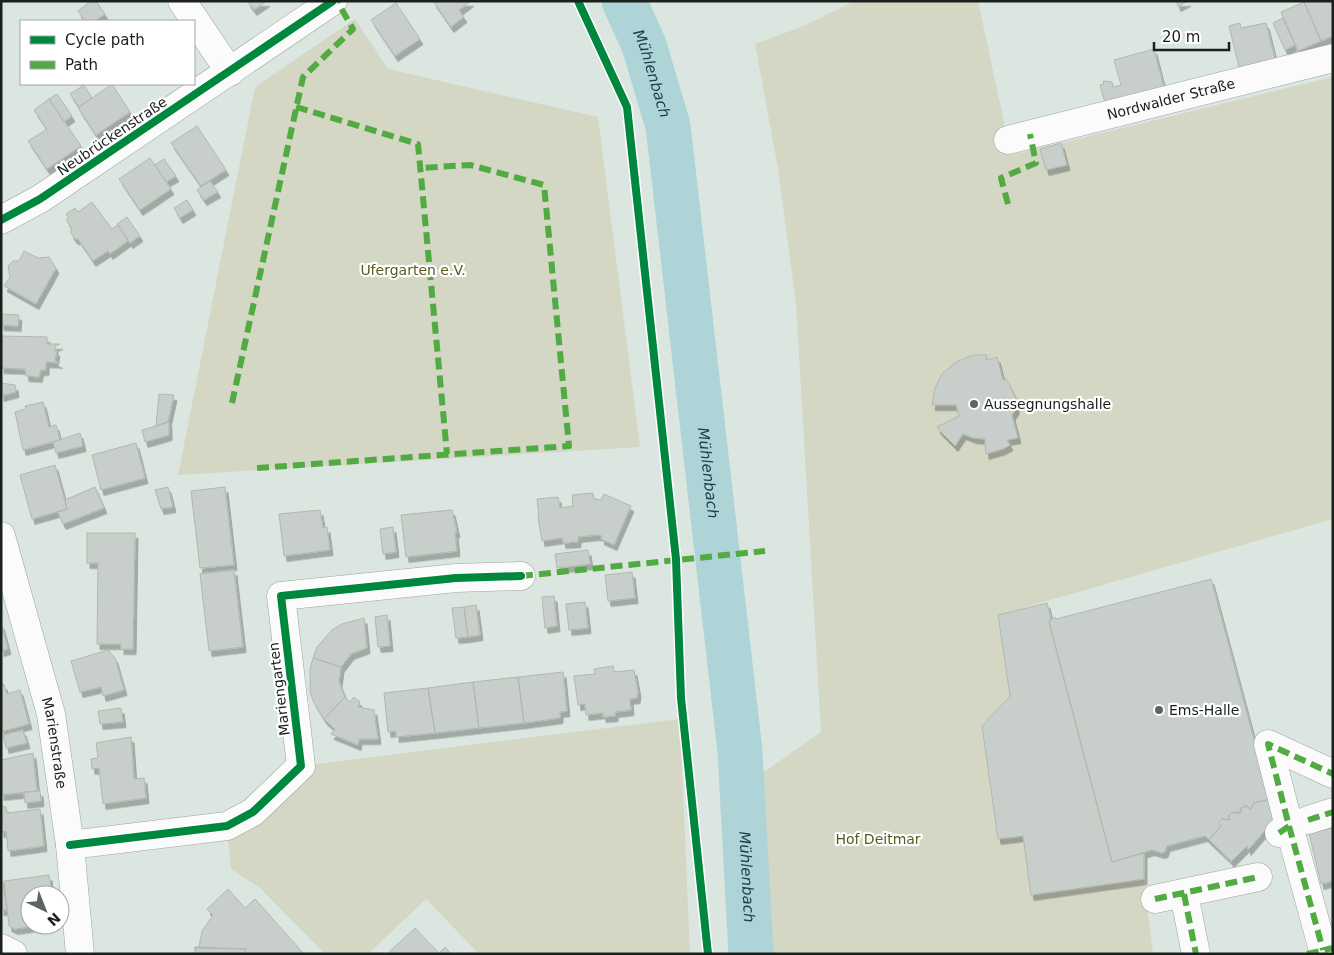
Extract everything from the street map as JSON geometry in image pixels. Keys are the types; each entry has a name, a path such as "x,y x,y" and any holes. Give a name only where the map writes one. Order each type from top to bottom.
{"street":[{"path":"182,1 195,20"},
{"name":"Neubrückenstraße","path":"1,220 40,199 333,1"},
{"path":"195,20 230,72"},
{"name":"Nordwalder Straße","path":"1008,140 1333,58"},
{"name":"Marienstraße","path":"1,536 51,714 70,845 80,954"},
{"name":"Mariengarten","path":"70,845 227,826 253,812 301,766 281,596 456,578 521,576"},
{"path":"1321,951 1302,823 1268,744 1333,774"},
{"path":"1156,899 1258,877"},
{"path":"1184,894 1196,954"},
{"path":"1,948 13,954"}],"green space":[{"name":"Hof Deitmar","path":"854,1 978,1 1011,155 1333,77 1333,519 998,615 1010,696 982,727 998,839 1023,836 1032,895 1144,879 1153,954 736,954 720,803 821,732 796,303 778,169 755,44 806,25"},
{"name":"Ufergarten e.V.","path":"355,19 388,69 598,117 640,447 178,475 255,87"},
{"path":"680,719 690,954 479,954 426,899 368,954 325,954 260,888 231,869 227,826 301,766"}],"building":[{"path":"91,1 96,1 105,14 96,20 84,20 78,11"},
{"path":"247,1 267,1 254,10"},
{"path":"433,1 471,1 459,10 464,17 451,27"},
{"path":"1176,1 1188,1 1178,6"},
{"path":"1331,1 1333,6 1333,36 1321,41 1304,2"},
{"path":"1304,2 1321,41 1298,51 1281,12"},
{"path":"396,3 420,39 395,56 371,20"},
{"path":"1283,18 1295,45 1285,50 1273,23"},
{"path":"1240,23 1241,28 1266,23 1275,59 1239,67 1229,26"},
{"path":"1154,49 1164,88 1105,103 1100,85 1104,84 1103,81 1112,82 1113,87 1121,85 1114,60"},
{"path":"84,85 92,98 79,107 70,94"},
{"path":"113,85 130,112 96,135 78,108"},
{"path":"57,94 72,116 64,122 49,99"},
{"path":"49,99 81,146 47,169 28,141 47,129 34,110"},
{"path":"197,126 226,170 201,186 171,143"},
{"path":"1061,143 1067,165 1046,170 1040,149"},
{"path":"150,158 171,189 140,210 119,179"},
{"path":"164,159 176,176 166,182 155,165"},
{"path":"210,181 218,192 204,200 197,190"},
{"path":"187,200 193,210 180,218 174,208"},
{"path":"92,202 112,229 118,225 128,241 110,254 108,251 93,261 78,239 75,239 70,232 72,229 66,220 69,218 66,214 75,208 78,212"},
{"path":"127,217 140,236 130,243 117,224"},
{"path":"24,251 38,258 49,257 56,268 36,304 4,286 10,277 8,266 13,261 19,261"},
{"path":"1,314 19,315 18,326 1,325"},
{"path":"2,336 47,337 47,344 60,344 55,346 55,351 57,351 55,361 60,363 46,362 46,370 41,370 39,377 26,376 25,369 1,368"},
{"name":"Aussegnungshalle","path":"973,355 987,355 986,360 997,357 1003,380 1006,379 1016,399 1016,409 1012,415 1018,438 1007,440 1010,445 1003,449 986,454 985,439 973,438 963,434 955,446 937,427 959,416 956,405 932,405 935,388 942,374 956,362"},
{"path":"1,383 15,385 16,392 1,396"},
{"path":"159,394 174,395 168,422 156,426"},
{"path":"43,402 49,427 56,425 60,440 23,450 15,412 26,409 25,406"},
{"path":"169,422 169,435 145,442 142,430"},
{"path":"80,433 83,446 56,453 53,442"},
{"path":"136,443 145,478 101,490 92,455"},
{"path":"55,465 67,509 32,519 20,475"},
{"path":"95,487 104,508 63,524 58,512 67,509 65,500"},
{"path":"168,487 173,507 161,509 155,490"},
{"path":"225,487 234,565 200,568 191,491"},
{"path":"593,493 594,499 601,500 604,494 631,506 614,545 601,539 602,536 597,535 578,537 578,542 563,543 562,538 542,541 537,499 558,497 560,508 573,506 572,495"},
{"path":"320,510 323,528 327,527 330,550 284,556 279,514"},
{"path":"452,510 457,532 455,532 457,551 406,557 401,515"},
{"path":"393,527 396,552 383,554 380,529"},
{"path":"87,533 135,533 133,649 121,649 121,644 97,644 98,563 87,563"},
{"path":"588,550 590,564 557,568 555,554"},
{"path":"234,570 243,647 209,651 200,574"},
{"path":"632,572 635,598 608,601 605,575"},
{"name":"Ems-Halle","path":"1211,579 1270,799 1254,803 1251,809 1246,806 1241,808 1239,814 1234,812 1229,815 1229,820 1222,819 1218,823 1221,826 1209,840 1205,836 1167,846 1165,852 1161,853 1152,850 1112,862 1049,622 1055,617 1056,619"},
{"path":"554,596 557,626 545,628 542,597"},
{"path":"585,602 588,628 569,630 566,604"},
{"path":"1047,603 1051,619 1049,622 1112,862 1144,853 1144,879 1031,895 1023,836 998,839 982,726 1010,696 998,615"},
{"path":"476,605 480,635 468,637 464,607"},
{"path":"464,607 468,637 456,638 452,608"},
{"path":"387,615 390,646 378,647 375,617"},
{"path":"364,618 367,648 351,654 341,667 313,658 317,647 332,630 342,624"},
{"path":"1,623 8,649 1,651"},
{"path":"108,650 115,658 124,690 103,696 101,687 80,692 71,661"},
{"path":"313,658 341,667 339,682 345,697 324,719 314,703 310,692 310,669"},
{"path":"613,666 614,672 634,670 638,692 637,698 630,699 631,710 615,712 615,716 603,717 603,713 586,715 585,704 578,705 574,676 595,674 594,669"},
{"path":"563,672 567,711 560,712 560,718 524,723 518,677"},
{"path":"518,677 524,723 479,728 473,682"},
{"path":"473,682 479,728 435,733 428,688"},
{"path":"4,684 7,694 20,690 29,724 1,732 1,685"},
{"path":"428,688 435,733 396,737 396,731 388,732 384,693"},
{"path":"345,697 350,702 354,697 360,702 358,707 374,710 378,739 359,739 358,745 331,734 335,729 324,719"},
{"path":"121,708 123,722 100,724 98,711"},
{"path":"23,730 27,743 6,748 3,735"},
{"path":"131,737 134,779 144,778 146,798 103,804 99,768 92,769 91,759 98,758 96,743"},
{"path":"33,753 37,791 1,795 1,760"},
{"path":"40,791 41,801 25,803 24,792"},
{"path":"1270,799 1275,819 1248,850 1247,846 1230,863 1231,861 1209,840 1221,826 1218,823 1222,819 1229,820 1229,815 1234,812 1241,813 1241,808 1246,806 1251,809 1254,803"},
{"path":"1,806 6,807 7,813 40,809 44,846 8,851 6,831 1,832"},
{"path":"1333,828 1333,881 1321,884 1309,833"},
{"path":"49,875 50,885 20,885 20,928 15,929 9,926 4,881"},
{"path":"3,882 7,910 1,910 1,883"},
{"path":"228,889 245,908 255,899 304,954 245,954 246,949 194,948 199,947 202,931 213,915 207,909"},
{"path":"415,928 439,953 445,947 451,954 387,954"},
{"path":"195,947 246,949 245,954 195,954"}],"waterway":[{"name":"Mühlenbach","path":"624,1 644,45 668,126 740,751 751,954"}],"marked path":[{"path":"232,403 303,77 353,29 337,1"},
{"path":"296,107 418,144 447,454"},
{"path":"1008,204 1001,178 1036,163 1030,134"},
{"path":"257,468 569,446 544,185 470,165 420,168"},
{"path":"521,576 765,551"},
{"path":"1279,833 1289,826 1268,744 1333,774"},
{"path":"1308,820 1333,812"},
{"path":"1289,826 1323,950"},
{"path":"1155,899 1258,877"},
{"path":"1184,894 1196,954"},
{"path":"1307,954 1333,948"}],"cycle path":[{"path":"1,220 40,199 333,1"},
{"path":"578,1 627,107 676,559 681,698 708,954"},
{"path":"70,845 227,826 253,812 301,766 281,596 456,578 521,576"}],"place":[{"name":"Aussegnungshalle","path":"974,404"},
{"name":"Ems-Halle","path":"1159,710"}]}
